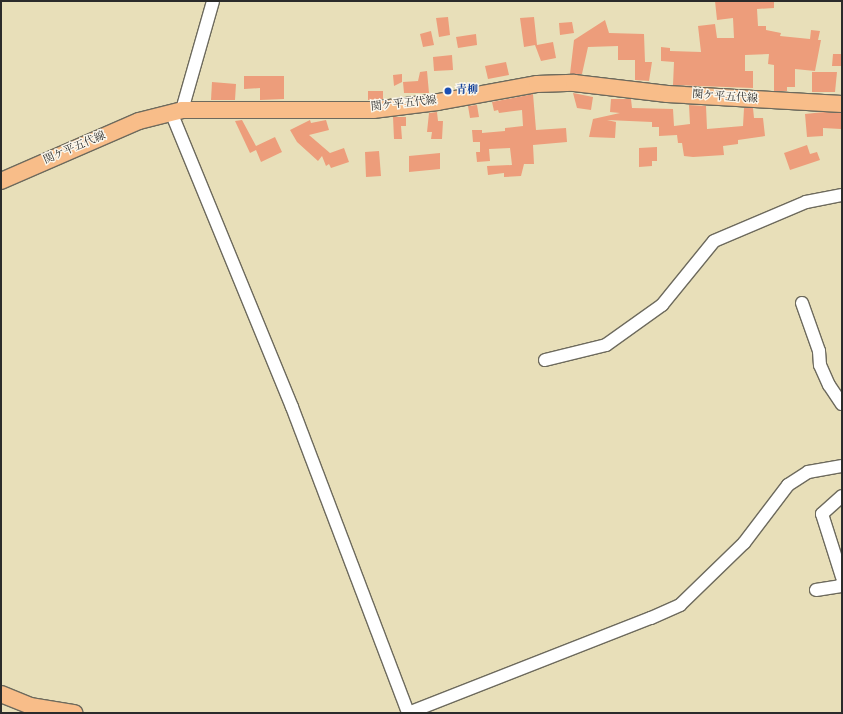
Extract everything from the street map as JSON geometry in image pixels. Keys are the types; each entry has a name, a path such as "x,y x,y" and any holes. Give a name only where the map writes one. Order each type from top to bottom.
{"main road":[{"name":"関ケ平五代線","path":"1,181 139,121 176,111 373,110 438,102 537,84 574,83 666,94 842,104"},
{"path":"1,694 30,706 74,713"}],"street":[{"path":"213,1 176,111 292,407 408,713 651,618 680,605 744,543 788,485 808,472 842,466"},
{"path":"545,360 606,345 662,304 714,241 806,202 842,195"},
{"path":"802,303 819,351 820,365 829,385 842,404"},
{"path":"842,496 822,514 842,577"},
{"path":"816,590 840,586 842,583"}],"building":[{"path":"715,1 774,1 774,8 757,9 758,26 766,26 766,30 781,33 780,36 810,39 811,30 820,31 818,40 821,40 815,71 795,69 795,87 787,87 787,91 774,91 774,65 768,64 769,54 745,55 745,71 753,71 753,88 673,85 674,62 661,61 661,47 670,48 670,51 701,52 698,26 715,24 717,38 734,38 733,18 717,20"},
{"path":"448,17 450,35 439,37 436,18"},
{"path":"534,17 537,45 553,42 556,58 541,61 535,45 524,47 520,18"},
{"path":"605,20 609,33 644,34 645,62 652,62 649,81 635,80 635,60 618,60 618,46 588,47 582,74 570,74 574,40"},
{"path":"572,22 574,33 560,35 559,23"},
{"path":"431,31 434,45 423,47 420,34"},
{"path":"476,34 477,45 458,48 456,37"},
{"path":"833,54 842,54 842,66 832,66"},
{"path":"452,55 453,70 434,71 433,57"},
{"path":"506,62 509,75 488,79 485,66"},
{"path":"427,71 429,93 404,93 403,82 418,81 420,72"},
{"path":"812,72 837,72 835,92 812,92"},
{"path":"402,74 402,82 394,86 393,75"},
{"path":"244,76 284,76 284,99 260,100 260,88 244,89"},
{"path":"212,82 236,84 235,100 211,100"},
{"path":"368,91 383,91 383,99 368,100"},
{"path":"573,93 593,97 591,110 577,108"},
{"path":"533,94 536,130 566,128 567,142 533,145 534,164 524,164 521,176 504,177 504,173 488,175 487,166 512,165 510,148 489,149 490,161 477,162 476,152 480,152 480,142 473,142 472,130 482,130 482,133 505,131 505,128 523,126 522,110 499,113 498,110 494,111 492,102"},
{"path":"611,99 631,99 632,108 673,109 674,126 690,124 689,105 706,106 707,129 743,126 744,108 753,108 754,118 763,118 765,136 738,140 738,144 723,146 724,155 693,157 684,156 682,143 678,143 677,135 659,136 659,127 652,127 652,122 607,120 616,122 615,138 589,137 593,119 620,113 610,112"},
{"path":"477,105 479,117 470,118 468,106"},
{"path":"437,112 438,121 443,121 442,139 431,139 432,132 427,132 429,113"},
{"path":"824,112 842,113 841,129 823,128 823,136 807,137 805,114"},
{"path":"393,117 406,117 406,126 401,126 402,139 394,139"},
{"path":"242,120 256,146 275,137 282,152 261,162 256,150 250,153 235,121"},
{"path":"310,120 311,123 326,120 329,130 309,135 330,153 344,148 349,162 331,168 329,164 326,166 322,156 318,161 297,142 290,130"},
{"path":"807,145 810,154 817,152 820,160 790,170 784,153"},
{"path":"657,147 657,161 652,161 652,166 639,167 639,148"},
{"path":"379,151 381,176 366,177 365,152"},
{"path":"440,153 440,169 409,172 409,156"}],"place":[{"name":"青柳","path":"448,91"}]}
